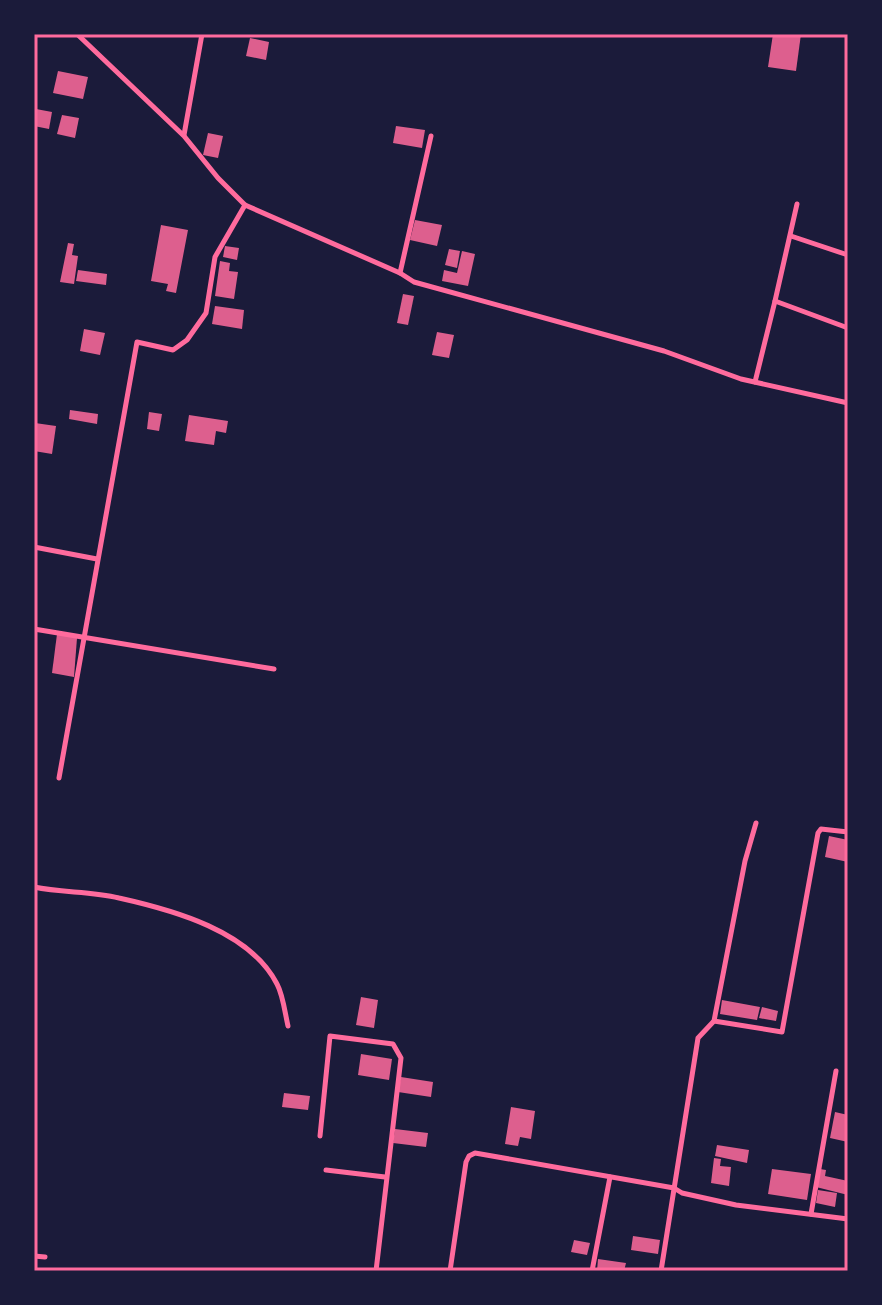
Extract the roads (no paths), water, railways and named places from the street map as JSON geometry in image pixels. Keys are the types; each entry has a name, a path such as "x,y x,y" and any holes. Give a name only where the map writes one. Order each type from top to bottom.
{"street":[{"path":"77,34 184,136 245,205 414,282 664,351 755,382 848,403"},
{"path":"184,136 202,34"},
{"path":"400,273 431,136"},
{"path":"755,382 797,204"},
{"path":"59,778 137,342 173,350 187,340 206,313 215,257 245,205"},
{"path":"791,236 848,255"},
{"path":"775,301 848,328"},
{"path":"34,547 97,559"},
{"path":"34,629 274,669"},
{"path":"661,1271 698,1038 714,1021 745,861 756,823"},
{"path":"714,1021 782,1032 818,833 821,829 848,832"},
{"path":"34,887 59,893 71,891 118,898 199,922 234,937 253,952 278,984 288,1026"},
{"path":"320,1136 330,1036 393,1044 401,1058 376,1271"},
{"path":"811,1214 836,1071"},
{"path":"450,1271 469,1156 475,1153 674,1188 682,1193 736,1205 848,1219"},
{"path":"326,1170 385,1177"},
{"path":"592,1271 610,1177"},
{"path":"34,1256 45,1257"}]}
